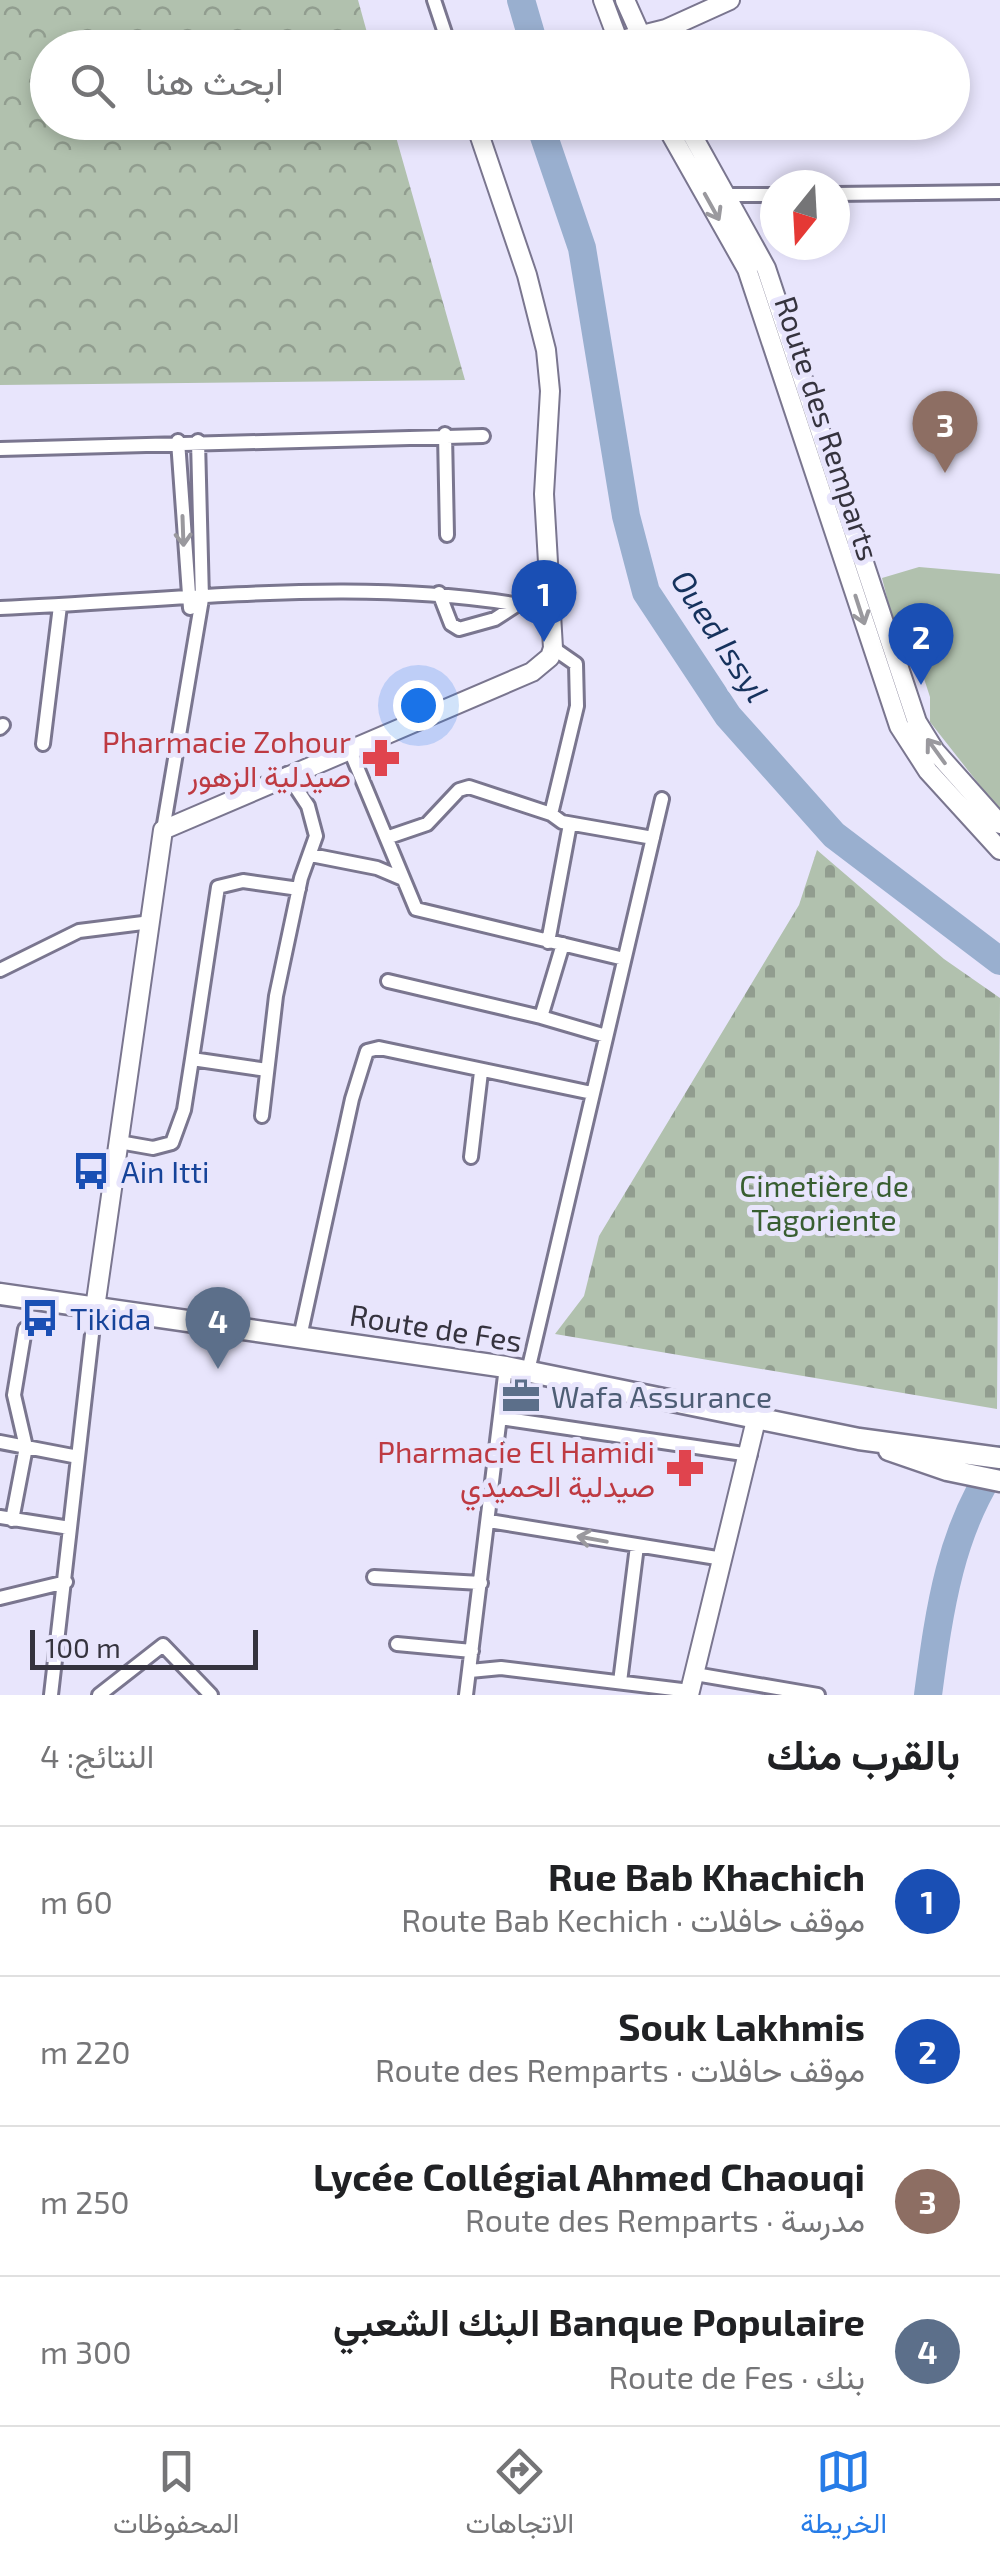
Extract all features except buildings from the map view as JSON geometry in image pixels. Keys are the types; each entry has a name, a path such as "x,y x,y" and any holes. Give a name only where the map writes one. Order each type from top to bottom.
{"main road":[{"name":"Route de Fes","path":"0,1294 528,1371 859,1439 947,1470 1000,1480"},
{"name":"Route de Fes","path":"859,1439 950,1448 1000,1458"}],"street":[{"path":"434,0 444,30"},
{"path":"603,0 614,30"},
{"path":"625,0 639,30"},
{"path":"670,30 730,0"},
{"path":"163,830 532,672 550,657 554,648 544,494 550,391 546,350 527,275 480,140"},
{"name":"Route des Remparts","path":"674,140 746,270 899,726 928,771 1000,850"},
{"name":"Route des Remparts","path":"695,140 766,268 917,722 934,751 1000,824"},
{"path":"850,194 1000,192"},
{"path":"726,195 760,195"},
{"path":"445,434 447,535"},
{"path":"0,449 198,440 483,436"},
{"path":"52,1695 95,1308 163,830 195,619 202,599 198,440"},
{"path":"178,442 186,600 195,619"},
{"path":"0,608 439,593 552,611"},
{"path":"439,593 451,624 459,630 495,619 518,604"},
{"path":"43,744 60,606"},
{"path":"551,814 580,686 576,664 554,648"},
{"path":"349,748 389,838 412,904 426,913 624,959"},
{"path":"262,1116 276,996 299,889 316,836 314,821 287,774"},
{"path":"389,838 435,819 464,787 551,814 570,824 653,838"},
{"path":"528,1371 662,799"},
{"path":"548,942 570,824"},
{"path":"310,855 377,868 404,879"},
{"path":"119,1142 153,1148 172,1143 181,1126 218,886 242,880 299,889"},
{"path":"0,970 79,932 150,922"},
{"path":"541,1018 563,944"},
{"path":"388,981 606,1036"},
{"path":"300,1337 364,1056 379,1048 592,1093"},
{"path":"192,1059 268,1070"},
{"path":"471,1158 481,1072"},
{"path":"26,1330 14,1396 26,1447 6,1518 70,1528"},
{"path":"466,1695 506,1367"},
{"path":"691,1686 757,1416"},
{"path":"500,1418 750,1455"},
{"path":"0,1442 78,1457"},
{"path":"489,1521 723,1558"},
{"path":"620,1682 638,1546"},
{"path":"374,1578 481,1583"},
{"path":"0,1598 66,1582"},
{"path":"397,1644 472,1651"},
{"path":"99,1695 163,1645 211,1695"},
{"path":"470,1671 502,1668 620,1682 818,1695"}],"green space":[{"path":"0,0 358,0 366,30 30,30 30,140 397,140 465,380 0,385"},
{"path":"919,567 1000,574 1000,811 930,722 930,697 915,651 900,649 882,578"},
{"name":"Cimetière de Tagoriente","path":"817,850 944,959 1000,998 997,1409 555,1334 584,1296 599,1236 799,905"}],"waterway":[{"name":"Oued Issyl","path":"521,0 530,30"},
{"name":"Oued Issyl","path":"545,140 582,248 626,516 646,592 728,716 834,835 1000,961"},
{"path":"928,1695 949,1571 969,1513 1000,1459"}],"place":[{"name":"Lycée Collégial Ahmed Chaouqi","path":"945,473"},
{"name":"Rue Bab Khachich","path":"544,642"},
{"name":"Souk Lakhmis","path":"921,685"},
{"name":"Pharmacie Zohour صيدلية الزهور","path":"381,758"},
{"name":"Ain Itti","path":"91,1171"},
{"name":"Tikida","path":"40,1318"},
{"name":"Banque Populaire البنك الشعبي","path":"218,1369"},
{"name":"Wafa Assurance","path":"521,1396"},
{"name":"Pharmacie El Hamidi صيدلية الحميدي","path":"685,1468"}]}
